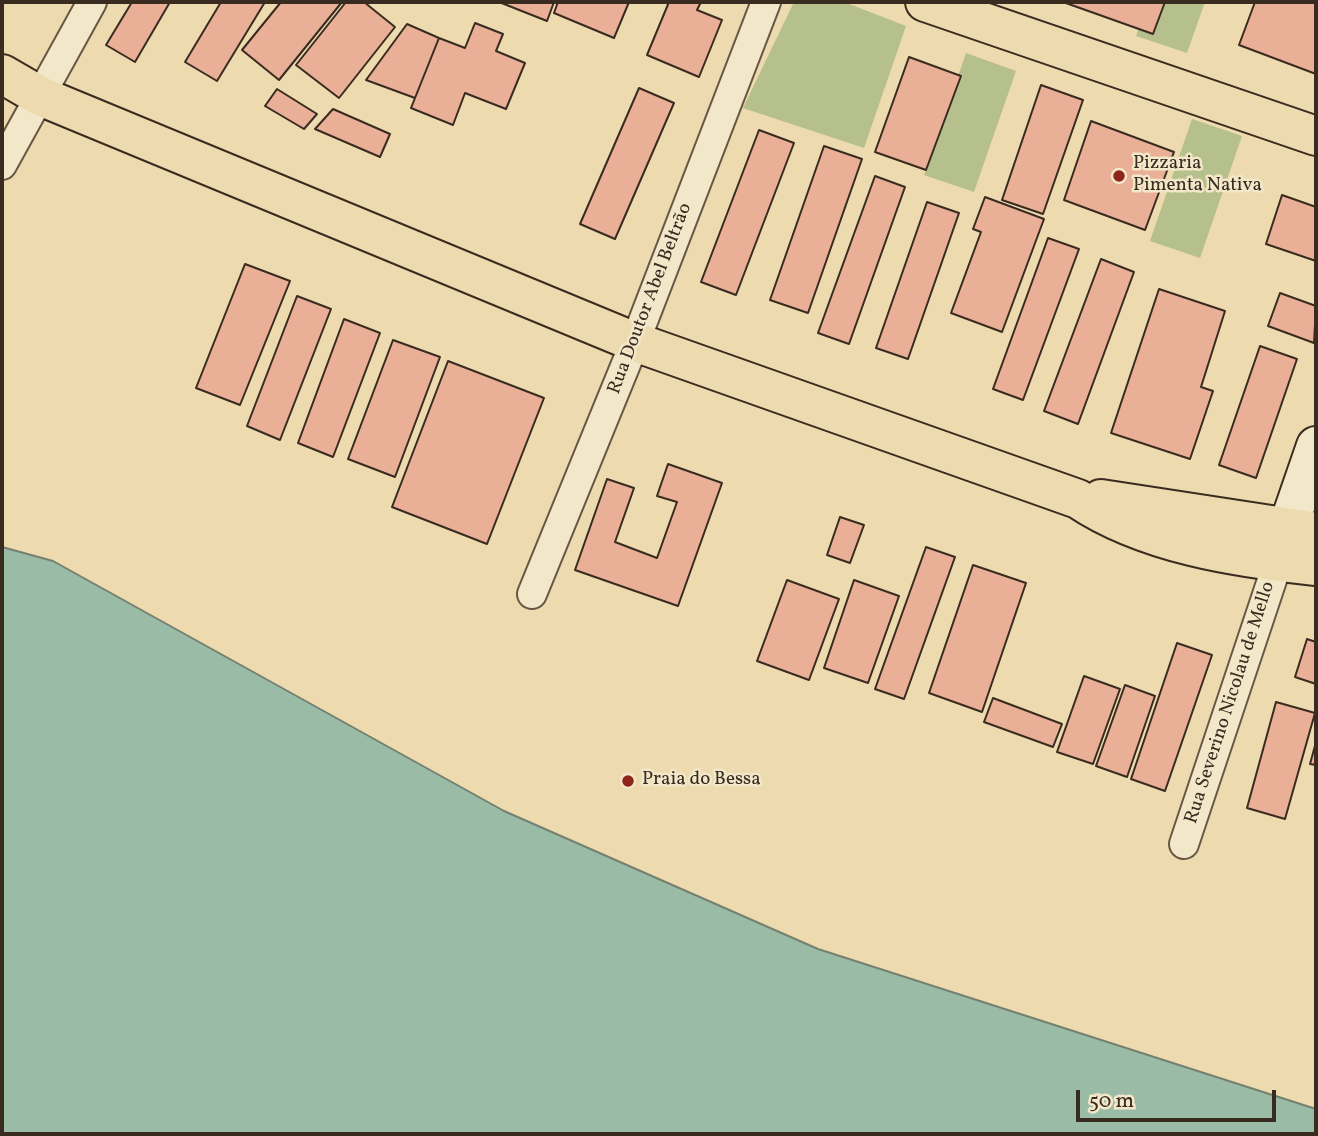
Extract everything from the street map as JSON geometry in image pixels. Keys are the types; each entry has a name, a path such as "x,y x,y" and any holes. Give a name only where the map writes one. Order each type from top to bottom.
{"main road":[{"path":"925,2 1316,136"},
{"path":"2,74 40,96 635,342 1078,499 1128,526 1183,542 1294,540 1316,566"},
{"name":"Rua Severino Nicolau de Mello","path":"1294,540 1316,446"}],"street":[{"path":"2,165 92,2"},
{"name":"Rua Doutor Abel Beltrão","path":"532,594 635,342 766,2"},
{"name":"Rua Severino Nicolau de Mello","path":"1184,844 1294,540"}],"shaded area":[{"path":"794,2 844,2 906,26 864,148 743,108"},
{"path":"1148,2 1205,2 1187,53 1136,36"},
{"path":"966,53 1016,71 974,192 924,175"},
{"path":"1192,119 1242,136 1200,258 1150,241"},
{"path":"2,547 53,561 504,811 818,949 1316,1109 1316,1134 2,1134"}],"building":[{"path":"132,2 170,2 135,62 106,45"},
{"path":"221,2 265,2 217,81 185,62"},
{"path":"281,2 342,2 279,80 242,50"},
{"path":"346,2 364,2 395,27 339,98 296,65"},
{"path":"499,2 554,2 547,21"},
{"path":"558,2 629,2 614,38 554,13"},
{"path":"669,2 701,2 697,10 722,20 699,77 647,55"},
{"path":"1063,2 1165,2 1153,34"},
{"path":"1255,2 1316,2 1316,74 1239,45"},
{"path":"475,23 503,34 496,51 525,63 506,109 465,93 453,125 411,108 439,38 465,48"},
{"path":"407,24 439,38 415,98 366,80"},
{"path":"909,57 961,76 926,170 875,152"},
{"path":"1041,85 1083,100 1043,214 1002,200"},
{"path":"639,88 674,103 615,239 580,224"},
{"path":"277,89 317,114 304,129 265,106"},
{"path":"333,109 390,134 380,157 315,129"},
{"name":"Pizzaria Pimenta Nativa","path":"1091,121 1174,152 1145,230 1064,200"},
{"path":"759,130 794,143 736,295 701,282"},
{"path":"824,146 862,159 808,313 770,300"},
{"path":"875,176 905,187 849,344 818,333"},
{"path":"1282,195 1316,207 1316,261 1266,244"},
{"path":"985,197 1044,219 1002,332 951,313 981,232 973,229"},
{"path":"927,202 959,213 908,359 876,348"},
{"path":"1048,238 1079,249 1023,400 993,389"},
{"path":"1101,259 1134,272 1078,424 1044,411"},
{"path":"245,264 290,281 240,405 196,388"},
{"path":"1159,289 1225,311 1201,387 1213,391 1190,459 1111,433"},
{"path":"1280,293 1316,306 1314,343 1268,326"},
{"path":"297,296 331,309 280,440 247,426"},
{"path":"344,319 380,333 333,457 298,443"},
{"path":"393,340 440,357 395,477 348,459"},
{"path":"1260,346 1297,359 1256,478 1219,465"},
{"path":"448,361 544,398 487,544 392,507"},
{"path":"668,464 722,483 678,606 575,570 607,479 634,488 615,542 657,558 677,502 657,496"},
{"path":"840,517 864,525 850,563 827,555"},
{"path":"926,547 955,557 904,699 875,689"},
{"path":"973,565 1026,583 982,712 929,693"},
{"path":"787,580 839,599 809,680 757,661"},
{"path":"854,580 899,596 868,683 824,668"},
{"path":"1307,639 1316,642 1316,684 1295,677"},
{"path":"1177,643 1212,655 1165,791 1131,779"},
{"path":"1084,676 1120,689 1093,764 1057,752"},
{"path":"1125,685 1155,696 1127,777 1096,766"},
{"path":"993,698 1062,724 1053,747 984,722"},
{"path":"1276,702 1315,713 1285,819 1247,808"},
{"path":"1316,742 1316,765 1310,764"}],"place":[{"name":"Pizzaria Pimenta Nativa","path":"1119,176"},
{"name":"Praia do Bessa","path":"628,781"}]}
